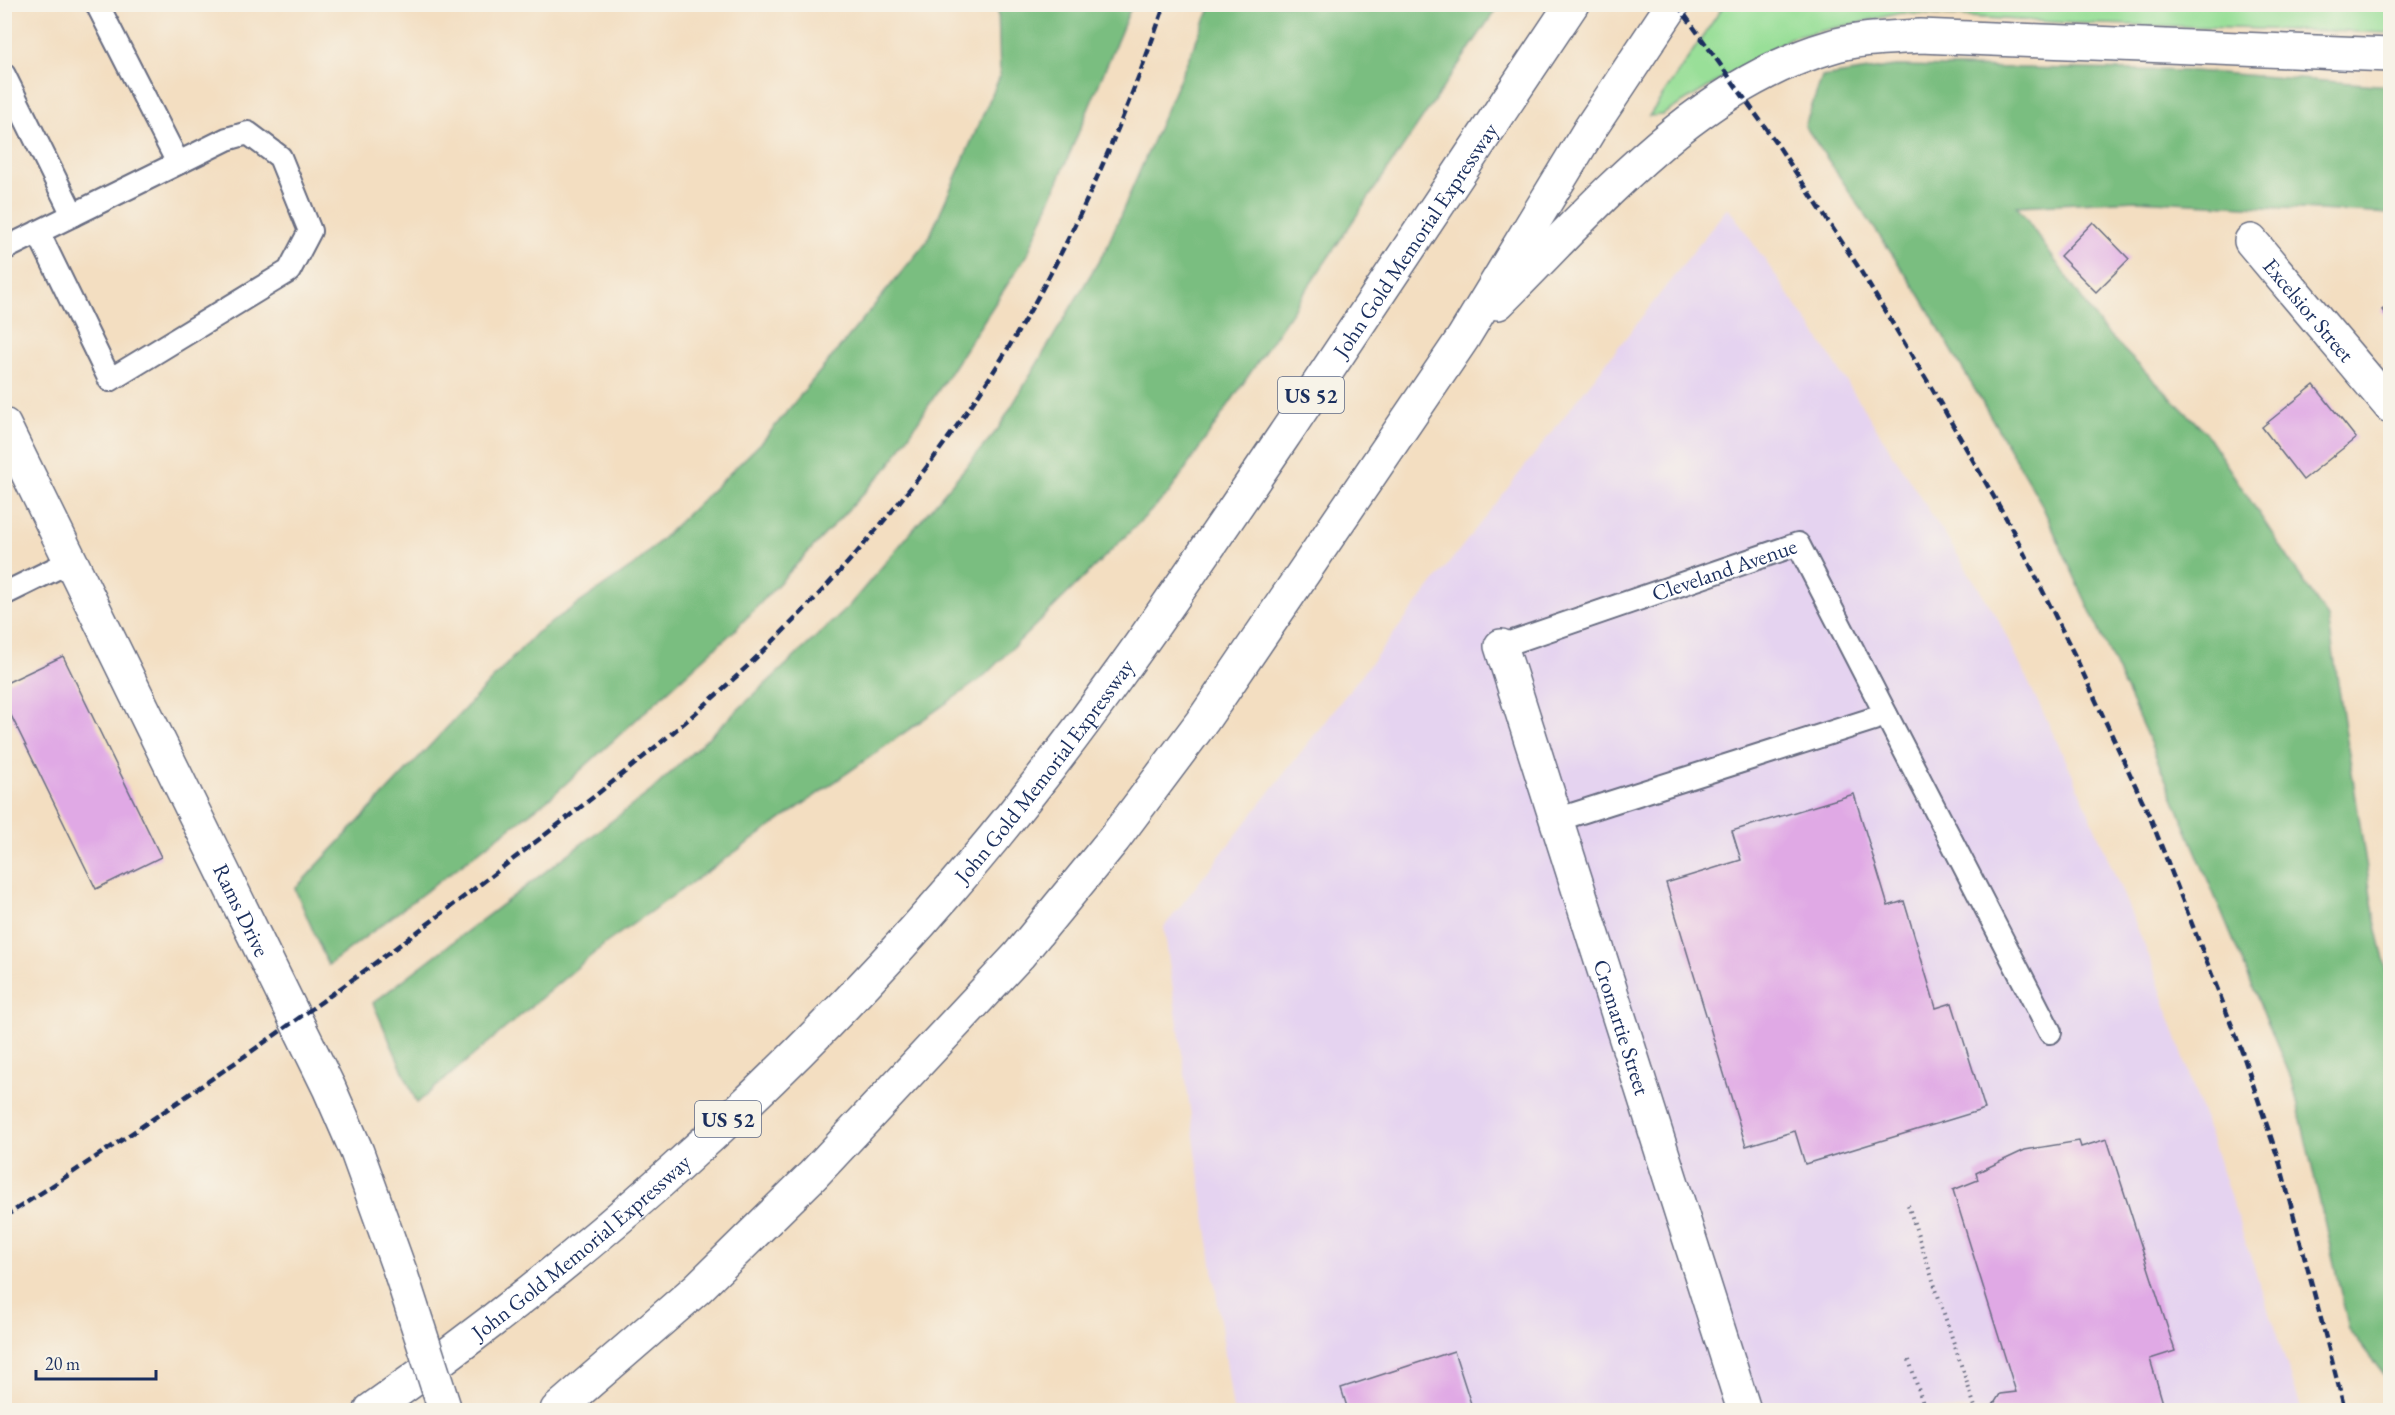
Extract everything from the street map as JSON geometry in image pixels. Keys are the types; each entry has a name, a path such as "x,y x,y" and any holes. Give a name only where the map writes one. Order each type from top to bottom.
{"main road":[{"name":"John Gold Memorial Expressway","path":"371,1410 519,1302 628,1209 746,1103 849,1001 948,893 1040,780 1210,545 1572,4"},
{"path":"557,1410 698,1288 813,1175 1019,955 1114,839 1204,719 1462,338 1590,129 1673,4"},
{"path":"1462,338 1621,182 1685,125 1718,100 1758,76 1797,58 1833,46 1876,38 1920,36 2391,55"},
{"name":"Excelsior Street","path":"2251,241 2391,406"},
{"name":"Rams Drive","path":"4,425 329,1088 361,1162 401,1274 445,1410"},
{"name":"Cromartie Street","path":"1501,646 1744,1410"}],"lane":[{"path":"96,4 178,163"},
{"path":"4,75 74,215"},
{"path":"4,249 38,232 74,215 227,139 248,134 280,157 310,231 289,271 110,380 38,232"},
{"name":"Cleveland Avenue","path":"1501,646 1798,544 1886,715"},
{"path":"4,594 70,561"},
{"path":"1556,820 1886,715 2050,1032"}],"path":[{"path":"1908,1205 1976,1410"},
{"path":"1909,1360 1925,1410"}],"shaded area":[{"path":"1728,207 1818,337 1996,615 2074,777 2151,961 2302,1410 1233,1410 1164,927"}],"green space":[{"path":"1212,4 1499,5 1169,493 982,678 606,943 417,1103 373,1003 651,791 848,607 998,429 1106,249"},
{"path":"998,5 1132,5 1028,253 889,466 735,630 551,797 328,965 295,889 536,633 637,563 762,442 928,240 1000,76"},
{"path":"1724,5 2390,5 2390,33 2070,23 1901,13 1790,38 1662,115 1649,116"},
{"path":"1895,66 2193,71 2390,86 2390,214 2137,200 2017,206 2102,328 2205,432 2328,618 2375,921 2390,986 2390,1383 2349,1329 2292,1080 2149,740 2040,501 1919,294 1805,126 1822,77"}],"building":[{"path":"2093,222 2129,259 2096,292 2060,256"},
{"path":"2390,304 2390,321 2382,310"},
{"path":"2314,385 2356,438 2303,480 2262,427"},
{"path":"63,656 161,857 96,889 4,701 4,684"},
{"path":"1854,794 1888,906 1904,901 1936,1008 1952,1003 1985,1109 1805,1164 1795,1131 1746,1146 1666,883 1741,860 1732,831"},
{"path":"2107,1139 2175,1351 2150,1359 2165,1410 1990,1410 2000,1394 2016,1392 1953,1190 1978,1180 1976,1173 2025,1150 2079,1141 2081,1147"},
{"path":"1454,1351 1473,1410 1348,1410 1341,1388"}],"railway":[{"path":"4,1217 245,1056 478,886 676,730 739,674 802,612 862,547 918,478 945,443 1001,360 1030,311 1081,212 1126,110 1165,4"},
{"path":"1677,4 1777,144 1857,265 1931,387 2010,525 2076,658 2150,817 2241,1049 2280,1164 2345,1410"}]}
